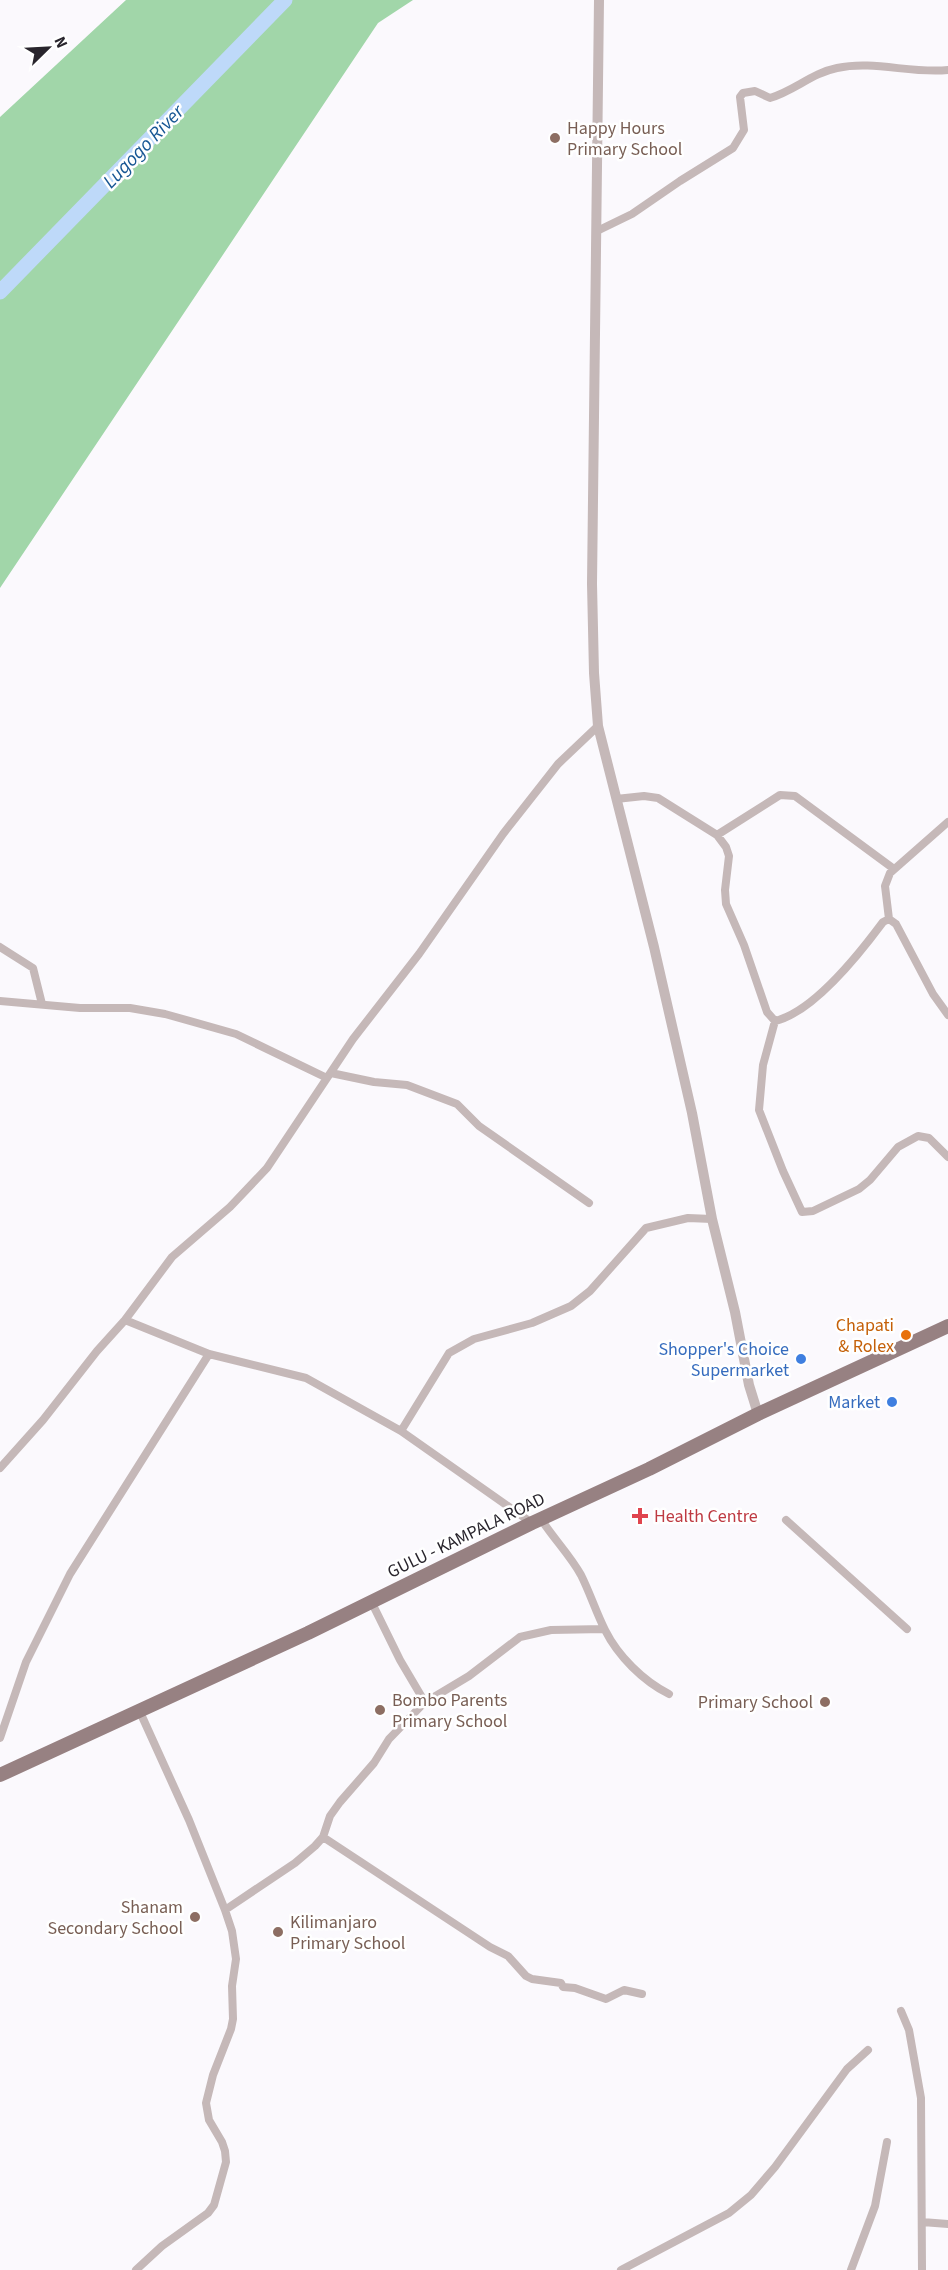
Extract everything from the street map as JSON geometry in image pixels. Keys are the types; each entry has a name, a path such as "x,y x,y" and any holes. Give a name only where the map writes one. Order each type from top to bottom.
{"main road":[{"name":"GULU - KAMPALA ROAD","path":"0,1775 140,1712 649,1469 758,1414 948,1326"}],"street":[{"path":"598,0 592,584 594,674 598,726 654,947 692,1113 712,1219 735,1312 749,1385 758,1414"},
{"path":"597,231 632,214 733,148 744,130 740,97 743,93 755,91 770,98 820,72 855,65 925,72 948,70"},
{"path":"0,1468 43,1420 97,1351 125,1320 172,1257 250,1187 267,1168 353,1039 418,954 503,834 558,764 598,726"},
{"path":"717,835 780,795 795,796 894,869"},
{"path":"616,799 644,796 658,798 717,835 726,847 729,856 725,890 726,904 744,945 767,1011 775,1021"},
{"path":"889,920 885,886 887,878 894,869 948,822"},
{"path":"775,1021 791,1016 838,976 851,963 882,922 889,920 896,924 933,994 948,1015"},
{"path":"0,947 33,968 42,1004"},
{"path":"0,1001 80,1008 130,1008 165,1014 236,1034 329,1076 407,1085 457,1104 479,1126 589,1203"},
{"path":"775,1021 763,1065 759,1110 802,1212 813,1211 859,1189 870,1180 898,1147 918,1136 929,1138 948,1157"},
{"path":"401,1431 449,1353 474,1339 532,1323 571,1306 590,1291 646,1228 688,1218 712,1219"},
{"path":"125,1320 209,1353 306,1378 401,1431 536,1521 580,1573 604,1629 614,1645 630,1664 657,1688 669,1694"},
{"path":"0,1738 26,1662 70,1574 209,1353"},
{"path":"786,1520 908,1629"},
{"path":"371,1601 424,1703"},
{"path":"225,1910 300,1859 323,1837 330,1816 340,1802 374,1763 389,1740 424,1703 469,1676 520,1637 551,1630 604,1629"},
{"path":"136,2270 155,2252 208,2213 213,2205 226,2162 222,2142 209,2120 206,2103 207,2094 233,2019 232,1986 236,1947 225,1910 189,1820 140,1712"},
{"path":"323,1837 490,1947 508,1956 526,1976 532,1979 561,1983 563,1987 575,1988 606,1999 624,1990 642,1994"},
{"path":"901,2011 909,2030 921,2098 922,2270"},
{"path":"621,2270 729,2213 751,2195 775,2168 847,2069 868,2049"},
{"path":"851,2270 875,2206 887,2142"},
{"path":"922,2222 948,2224"}],"green space":[{"path":"126,0 413,0 378,23 0,588 0,117"}],"waterway":[{"name":"Lugogo River","path":"0,292 285,0"}],"place":[{"name":"Happy Hours Primary School","path":"555,138"},
{"name":"Chapati & Rolex","path":"906,1335"},
{"name":"Shopper's Choice Supermarket","path":"801,1359"},
{"name":"Market","path":"892,1402"},
{"name":"Health Centre","path":"640,1516"},
{"name":"Primary School","path":"825,1702"},
{"name":"Bombo Parents Primary School","path":"380,1710"},
{"name":"Shanam Secondary School","path":"195,1917"},
{"name":"Kilimanjaro Primary School","path":"278,1932"}]}
